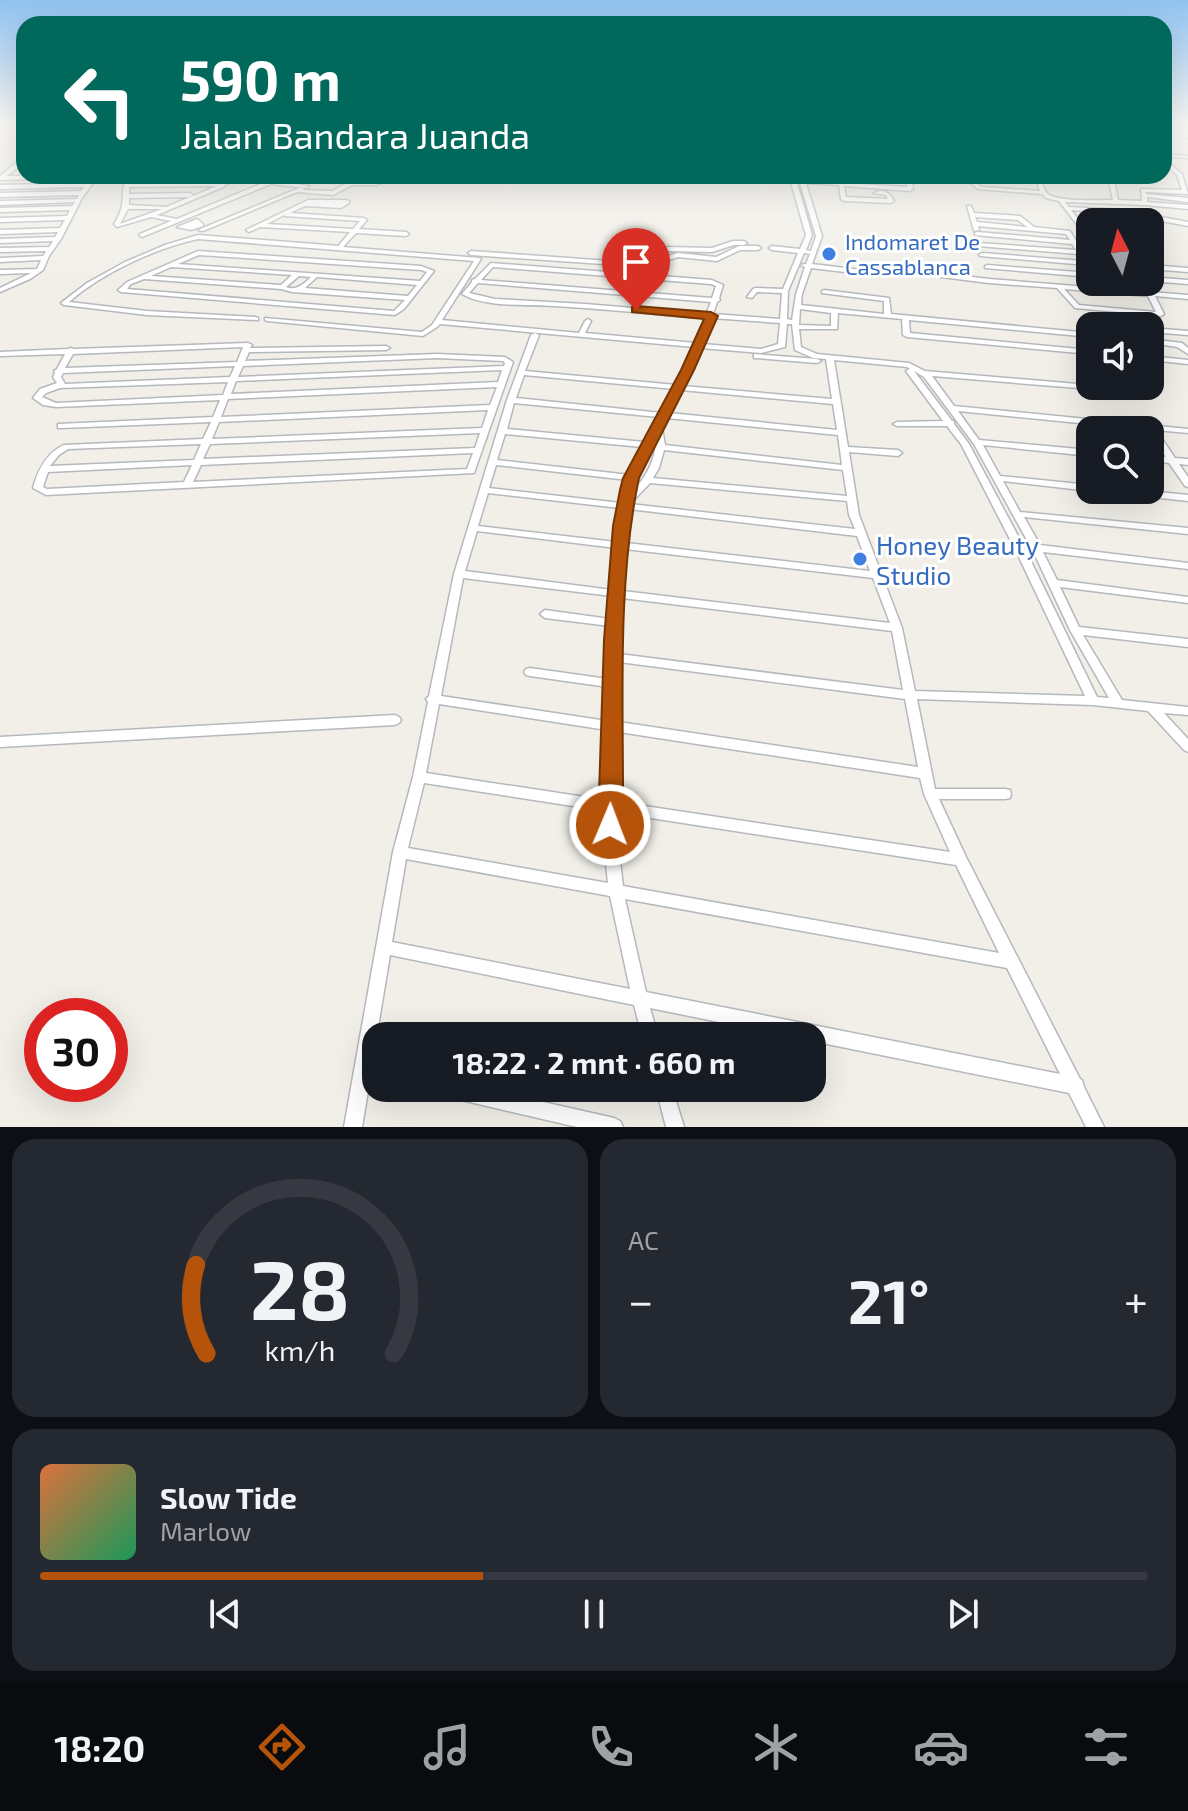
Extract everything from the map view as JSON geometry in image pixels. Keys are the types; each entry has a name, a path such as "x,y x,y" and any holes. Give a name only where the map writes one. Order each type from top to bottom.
{"street":[{"path":"0,187 13,176"},
{"path":"0,178 16,178"},
{"path":"142,235 240,194 262,192 272,184"},
{"path":"198,229 306,186 294,184"},
{"path":"297,191 333,193 349,184"},
{"path":"761,353 782,345 785,291 809,235 798,184"},
{"path":"799,184 819,236 797,307 795,324 798,348 806,354 831,360"},
{"path":"849,184 897,194"},
{"path":"861,184 910,189 910,184"},
{"path":"976,184 977,187 1043,193 1061,200 1188,207"},
{"path":"1001,184 1004,190"},
{"path":"1028,184 1029,192"},
{"path":"1040,184 1043,193"},
{"path":"1111,184 1115,208"},
{"path":"0,187 87,185"},
{"path":"40,271 43,258 58,239 76,200 87,185"},
{"path":"223,185 151,215 117,225 127,207 125,186 223,185"},
{"path":"1145,203 1145,189 1187,192"},
{"path":"262,192 273,198"},
{"path":"0,195 81,193"},
{"path":"126,196 200,195"},
{"path":"1143,195 1188,200"},
{"path":"1168,198 1170,206"},
{"path":"0,203 76,200"},
{"path":"249,230 305,204 318,200 347,202 341,206 305,204"},
{"path":"1061,200 1076,219"},
{"path":"1084,200 1090,208"},
{"path":"127,207 170,207"},
{"path":"0,210 72,208"},
{"path":"1066,208 1076,208"},
{"path":"991,282 970,211 1020,218 1032,228"},
{"path":"283,214 364,220 357,231 322,261 312,275 289,289"},
{"path":"151,215 184,223 180,227 248,239 338,246 478,259 436,324 426,333 410,335 266,317 256,319 123,311 64,302 98,278 193,237 338,246 556,257 656,264 678,252 717,259 739,248 768,244 772,248 815,253"},
{"path":"0,220 67,218"},
{"path":"1164,220 1188,224"},
{"path":"975,224 1066,231 1076,245"},
{"path":"259,225 406,234"},
{"path":"0,232 62,230"},
{"path":"977,234 1074,242"},
{"path":"0,241 58,239"},
{"path":"979,245 1076,252"},
{"path":"0,250 50,249"},
{"path":"198,253 322,261 430,270 395,313 121,290 142,277 198,253"},
{"path":"982,255 1076,264"},
{"path":"0,260 43,258"},
{"path":"796,264 884,274 891,272 891,265 1062,291 1188,297"},
{"path":"168,265 422,283"},
{"path":"646,1022 616,891 610,806 615,623 621,545 631,478 698,348 711,316 717,300 720,285 490,265 465,292 466,296 581,305 711,316 782,322 834,330 834,311"},
{"path":"987,267 1076,274"},
{"path":"1164,268 1188,270"},
{"path":"0,272 40,271"},
{"path":"0,288 40,271"},
{"path":"266,317 298,274"},
{"path":"581,305 599,274"},
{"path":"142,277 409,298"},
{"path":"1164,280 1188,282"},
{"path":"474,281 717,300"},
{"path":"1062,291 1076,289"},
{"path":"750,297 755,290 785,291"},
{"path":"1062,291 1073,304 1080,307 1161,314 1152,297"},
{"path":"824,292 887,299 888,316"},
{"path":"1147,296 1152,297"},
{"path":"797,307 1076,334"},
{"path":"905,318 907,335 1076,351"},
{"path":"581,335 588,321"},
{"path":"436,324 1076,386"},
{"path":"436,324 698,348"},
{"path":"1164,331 1188,333"},
{"path":"375,1022 383,947 400,852 419,777 459,574 511,400 535,335"},
{"path":"1164,343 1179,345 1188,352"},
{"path":"0,354 248,345 187,486"},
{"path":"247,350 386,348"},
{"path":"60,385 58,371 71,350"},
{"path":"58,371 451,356 505,359 509,362 473,469 468,471 46,492 38,486 45,469 57,451 67,447 486,430"},
{"path":"1164,359 1188,362"},
{"path":"831,360 851,499 860,533 897,628 930,794 960,860 1095,1127"},
{"path":"501,384 56,405 37,398 43,391 60,385 507,368"},
{"path":"917,370 953,408 977,442 1036,548 1075,630 1118,703"},
{"path":"917,370 965,444 1021,551 1093,701"},
{"path":"522,373 837,402"},
{"path":"511,400 842,433"},
{"path":"61,426 494,407"},
{"path":"953,408 1076,420"},
{"path":"897,424 951,423"},
{"path":"627,503 649,480 661,447 658,428"},
{"path":"1164,428 1188,431"},
{"path":"504,431 647,445"},
{"path":"977,442 1076,452"},
{"path":"661,447 845,468"},
{"path":"1164,447 1188,484"},
{"path":"844,449 898,453"},
{"path":"45,469 479,450"},
{"path":"1164,459 1188,462"},
{"path":"493,462 631,478"},
{"path":"998,478 1076,486"},
{"path":"649,480 851,499"},
{"path":"483,490 627,503 860,533"},
{"path":"1164,495 1188,498"},
{"path":"1017,514 1188,531"},
{"path":"472,528 875,575"},
{"path":"1036,548 1188,566"},
{"path":"459,574 897,628"},
{"path":"1054,583 1188,600"},
{"path":"545,614 615,623"},
{"path":"1075,630 1188,643"},
{"path":"614,657 911,695 1093,701 1188,711"},
{"path":"530,672 613,684"},
{"path":"432,699 924,773"},
{"path":"1150,706 1188,747"},
{"path":"0,742 395,720"},
{"path":"419,777 960,860"},
{"path":"930,794 1005,794"},
{"path":"400,852 1012,962"},
{"path":"383,947 1076,1086"},
{"path":"353,1127 362,1096"},
{"path":"505,1102 614,1127"},
{"path":"668,1102 675,1127"}],"place":[{"name":"Indomaret De Cassablanca","path":"829,254"},
{"name":"Honey Beauty Studio","path":"860,559"}],"route":[{"path":"610,825 614,640 622,526 628,490 651,436 688,370 711,316 636,310"}]}
